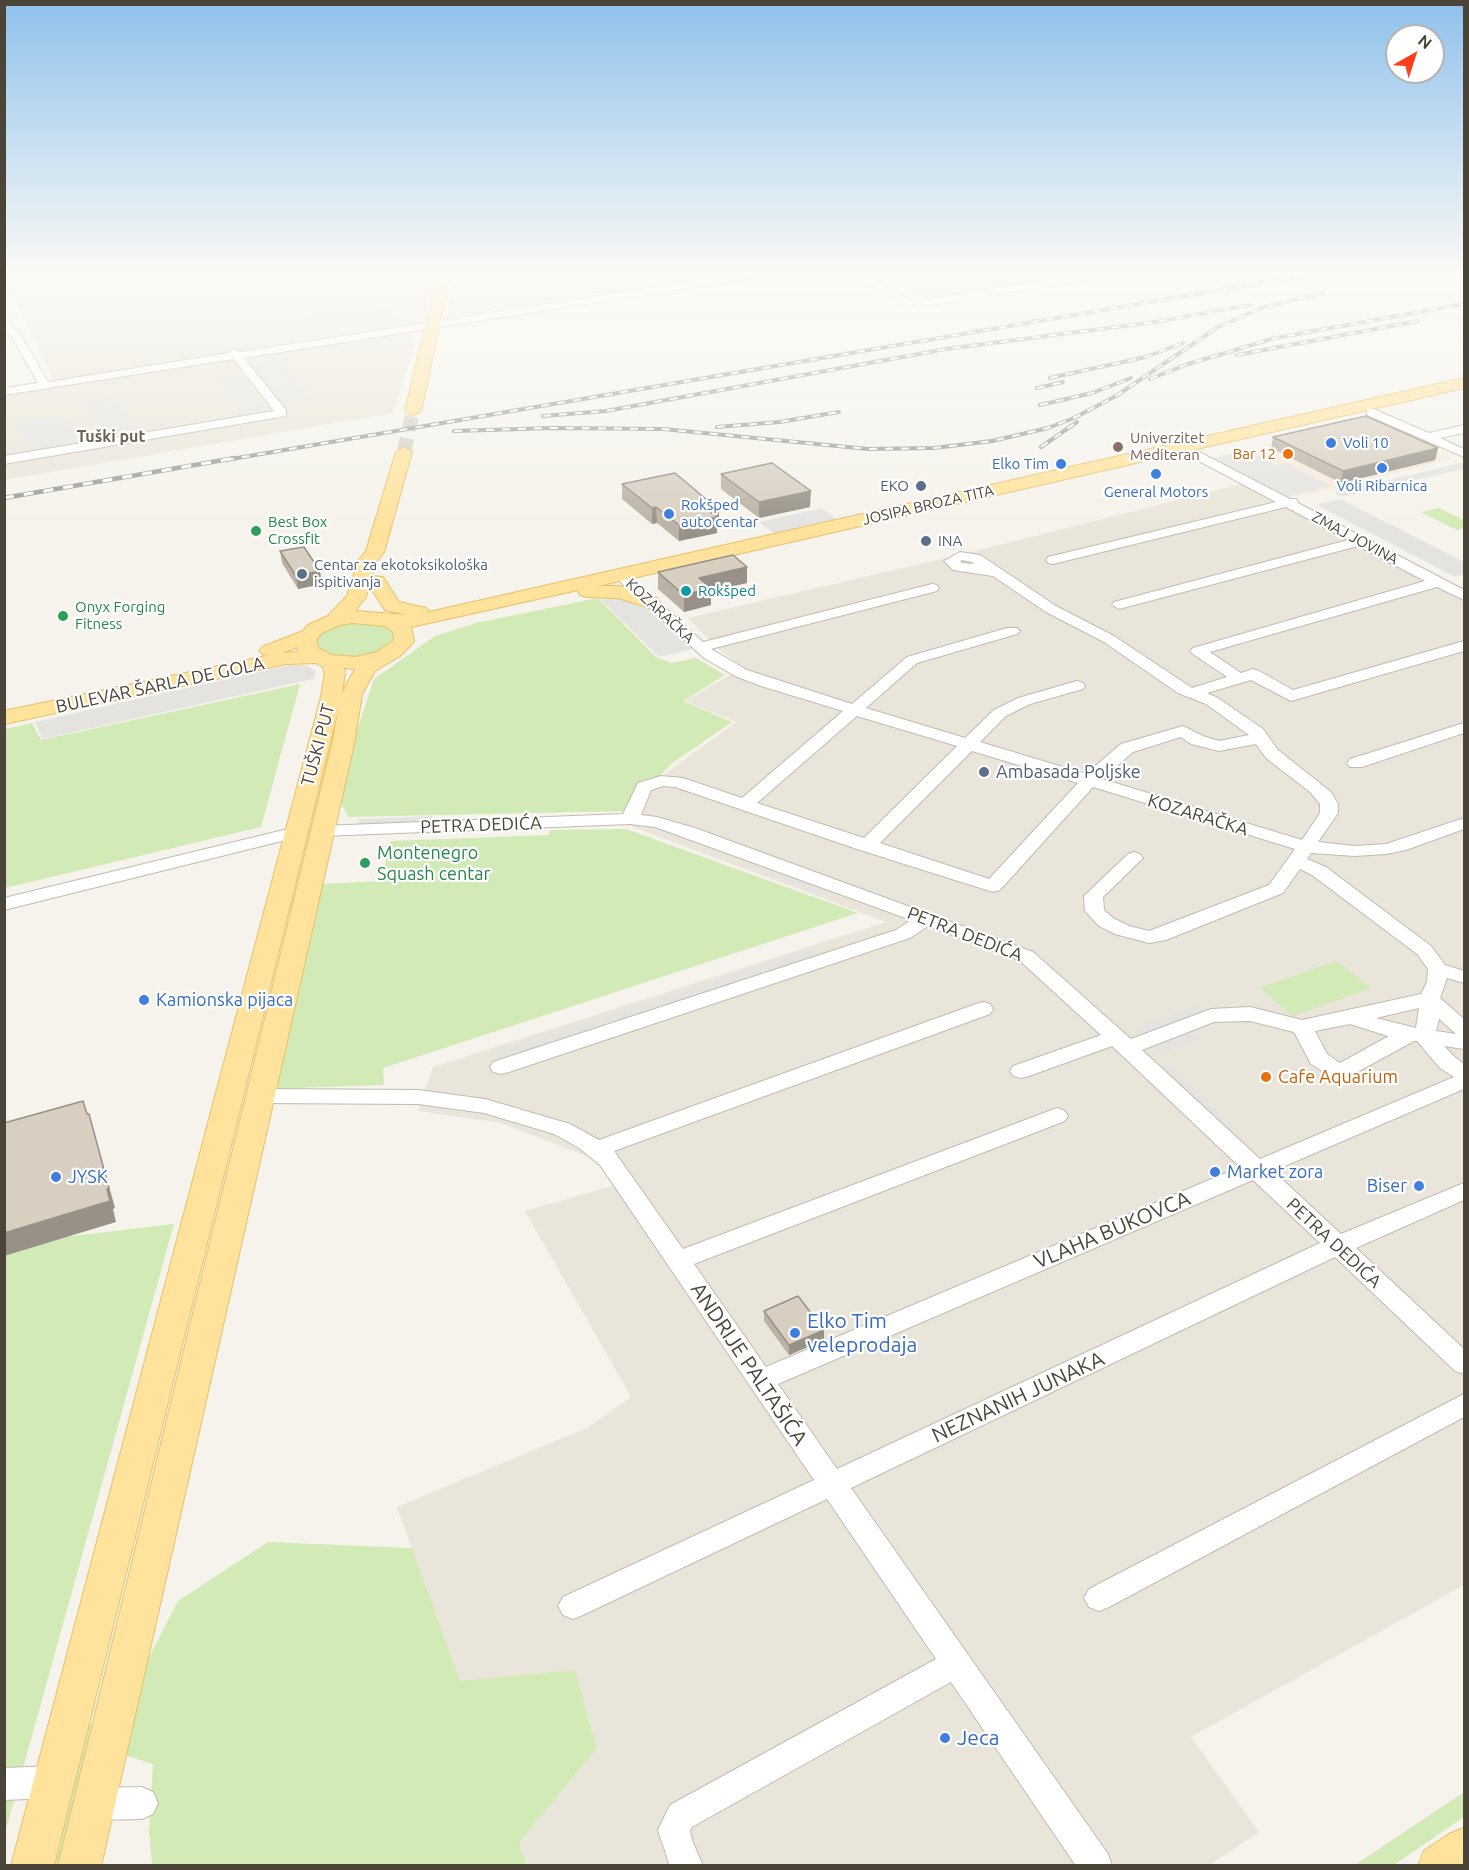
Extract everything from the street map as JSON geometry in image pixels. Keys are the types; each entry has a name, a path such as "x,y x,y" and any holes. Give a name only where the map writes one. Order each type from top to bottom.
{"main road":[{"path":"413,411 424,360"},
{"name":"JOSIPA BROZA TITA","path":"335,620 362,616 385,619 423,619 624,578 1187,450 1464,383"},
{"name":"JOSIPA BROZA TITA","path":"1187,450 1371,412 1464,390"},
{"path":"335,620 344,613 356,597 367,561 375,552 404,452"},
{"path":"375,552 378,562 371,611 404,630 404,641"},
{"name":"JOSIPA BROZA TITA","path":"404,641 456,620 581,591 624,578"},
{"path":"376,581 392,606 407,611 431,612 496,603"},
{"path":"581,591 620,592 650,602"},
{"name":"BULEVAR ŠARLA DE GOLA","path":"4,717 32,707 258,654 289,644 335,620"},
{"name":"TUŠKI PUT","path":"309,635 306,647 334,668 334,683 309,832"},
{"name":"TUŠKI PUT","path":"309,832 343,744 354,687 368,667 393,652 404,641"},
{"name":"BULEVAR ŠARLA DE GOLA","path":"4,707 32,707 286,658 356,663 383,657"},
{"path":"79,1866 260,1096 309,832"},
{"path":"32,1866 309,832"},
{"path":"1439,1866 1464,1849"}],"street":[{"path":"30,360 43,382"},
{"path":"4,390 43,382 193,360"},
{"path":"4,390 196,360"},
{"path":"4,460 282,413 241,360"},
{"path":"1371,412 1464,453"},
{"path":"1429,437 1464,429"},
{"name":"ZMAJ JOVINA","path":"1187,450 1245,481 1293,502 1464,586"},
{"path":"1053,560 1293,502"},
{"name":"ZMAJ JOVINA","path":"1293,502 1360,541 1464,596"},
{"path":"1119,605 1360,541"},
{"path":"997,573 1058,613 1109,639 1191,693 1212,701 1261,738 1272,754 1325,796 1329,813 1282,883 1270,893 1159,936 1149,937 1122,930 1106,922 1095,911 1094,896 1134,858"},
{"name":"KOZARAČKA","path":"624,578 700,648 741,673 853,711 1088,782 1302,854 1400,846 1464,823"},
{"path":"1239,678 1198,651 1439,582"},
{"name":"KOZARAČKA","path":"700,648 932,588"},
{"path":"745,804 918,657 1012,631"},
{"path":"1191,693 1253,674 1291,696 1464,646"},
{"path":"866,846 967,745 1010,706 1077,686"},
{"path":"1356,763 1464,728"},
{"path":"630,819 644,787 661,780 677,782 993,886 1088,782 1127,748 1160,736 1183,731 1197,740 1219,746 1261,738"},
{"name":"PETRA DEDIĆA","path":"4,904 309,832 630,819 657,822 689,832 1012,950 1036,963 1464,1364"},
{"path":"1318,831 1355,851"},
{"path":"1302,854 1319,871 1424,950 1438,969 1464,977"},
{"path":"501,1067 903,934 926,919"},
{"path":"1302,1027 1319,1059 1340,1072 1417,1035 1430,1014 1429,999 1437,982 1438,969"},
{"path":"1021,1071 1211,1016 1250,1014 1302,1027 1429,999"},
{"path":"1429,999 1464,1029"},
{"path":"598,1150 617,1140 983,1010"},
{"path":"1351,1017 1417,1035 1464,1042"},
{"path":"1417,1035 1448,1063 1464,1073"},
{"name":"VLAHA BUKOVCA","path":"760,1381 1464,1081"},
{"name":"ANDRIJE PALTAŠIĆA","path":"260,1096 397,1096 459,1102 513,1113 547,1123 573,1134 598,1150 623,1177 831,1485 957,1663 1096,1866"},
{"path":"680,1260 1057,1116"},
{"name":"NEZNANIH JUNAKA","path":"573,1606 1337,1246 1464,1191"},
{"path":"1099,1598 1464,1405"},
{"path":"687,1866 676,1841 674,1830 681,1816 957,1663"},
{"path":"4,1784 54,1782"},
{"path":"93,1804 142,1803"}],"shaded area":[{"path":"43,360 178,360 53,380"},
{"path":"223,360 410,360 393,413 5,480 5,394"},
{"path":"277,360 311,399 284,403 250,363"},
{"path":"242,378 268,412 243,416 218,381"},
{"path":"112,398 137,432 111,437 87,403"},
{"path":"65,416 80,444 31,452 17,424"},
{"path":"1371,422 1452,459 1307,495 1229,455"},
{"path":"1247,450 1276,465 1285,463 1331,486 1288,497 1212,458"},
{"path":"1461,463 1464,469 1341,497 1334,493"},
{"path":"1245,483 1464,599 1464,1585 1191,1737 1259,1832 1208,1866 527,1865 519,1843 597,1748 575,1671 460,1682 397,1507 587,1428 631,1397 525,1211 616,1185 594,1159 501,1123 418,1111 433,1067 886,922 633,827 634,797 736,722 685,701 744,667 718,649 688,618 963,554"},
{"path":"1340,499 1464,562 1464,574 1455,577 1317,505"},
{"path":"822,508 839,521 776,535 759,522"},
{"path":"615,596 643,604 692,649 659,657 600,599"},
{"path":"294,664 307,666 316,671 313,679 42,739 35,722"},
{"path":"432,816 432,823 358,825 359,819"},
{"path":"772,868 830,889 824,895 766,873"},
{"path":"809,950 816,957 768,973 762,966"},
{"path":"758,967 764,974 717,990 711,982"},
{"path":"707,984 713,992 664,1007 659,1000"},
{"path":"655,1001 661,1008 611,1025 605,1017"},
{"path":"1199,1005 1208,1012 1143,1036 1135,1028"},
{"path":"602,1019 607,1026 556,1043 551,1035"},
{"path":"1191,1031 1199,1038 1162,1053 1153,1045"},
{"path":"547,1037 552,1045 500,1062 495,1053"},
{"path":"1167,1064 1234,1127 1224,1131 1157,1067"}],"green space":[{"path":"1439,508 1464,520 1464,528 1457,530 1421,512"},
{"path":"598,598 656,657 672,663 696,658 725,675 683,701 732,722 671,764 626,811 348,817 339,799 352,745 374,679 435,636 476,623"},
{"path":"353,621 386,626 393,630 395,636 393,642 376,653 363,657 336,657 318,649 315,644 321,632 330,627"},
{"path":"300,684 261,827 5,888 5,729 32,723 41,740"},
{"path":"626,829 858,913 383,1068 384,1085 264,1089 303,885 381,881 391,841 549,835 550,830"},
{"path":"1337,961 1371,988 1293,1016 1259,988"},
{"path":"174,1224 5,1833 5,1244"},
{"path":"268,1542 412,1548 460,1681 575,1670 597,1748 519,1843 527,1866 152,1865 149,1830 153,1764 121,1754 131,1692 178,1601"},
{"path":"84,1725 99,1725 64,1865 49,1866"},
{"path":"1464,1792 1464,1817 1394,1865 1355,1865"}],"building":[{"path":"1366,416 1438,448 1343,471 1273,437"},
{"path":"772,463 811,491 759,502 721,474"},
{"path":"675,473 719,510 710,512 717,517 679,525 656,507 652,508 622,484"},
{"path":"304,547 320,571 296,576 280,551"},
{"path":"733,555 747,567 699,578 711,588 684,595 658,572"},
{"name":"JYSK","path":"83,1101 87,1114 89,1114 109,1188 107,1189 110,1201 4,1233 4,1123"},
{"path":"798,1296 824,1330 789,1345 764,1311"}],"tunnel":[{"path":"404,452 413,411"}],"railway":[{"path":"226,460 809,360"},
{"path":"543,416 606,411 884,360"},
{"path":"1050,378 1131,360"},
{"path":"454,431 553,428 663,429 868,449 934,448 992,441 1048,428 1074,418 1116,396 1169,360"},
{"path":"1150,379 1201,360"},
{"path":"1040,405 1092,393 1131,378"},
{"path":"1037,388 1063,382"},
{"path":"717,427 779,422 839,412"},
{"path":"1041,447 1077,422"},
{"path":"4,498 235,458"}],"place":[{"name":"Voli 10","path":"1331,443"},
{"name":"Univerzitet Mediteran","path":"1118,447"},
{"name":"Bar 12","path":"1288,454"},
{"name":"Elko Tim","path":"1061,464"},
{"name":"Voli Ribarnica","path":"1382,468"},
{"name":"General Motors","path":"1156,474"},
{"name":"EKO","path":"921,486"},
{"name":"Rokšped auto centar","path":"669,514"},
{"name":"Best Box Crossfit","path":"256,531"},
{"name":"INA","path":"926,541"},
{"name":"Centar za ekotoksikološka ispitivanja","path":"302,574"},
{"name":"Rokšped","path":"686,591"},
{"name":"Onyx Forging Fitness","path":"63,616"},
{"name":"Ambasada Poljske","path":"984,772"},
{"name":"Montenegro Squash centar","path":"365,863"},
{"name":"Kamionska pijaca","path":"144,1000"},
{"name":"Cafe Aquarium","path":"1266,1077"},
{"name":"Market zora","path":"1215,1172"},
{"name":"JYSK","path":"56,1177"},
{"name":"Biser","path":"1419,1186"},
{"name":"Elko Tim veleprodaja","path":"795,1333"},
{"name":"Jeca","path":"945,1738"}],"district":[{"name":"Tuški put","path":"111,437"}]}
